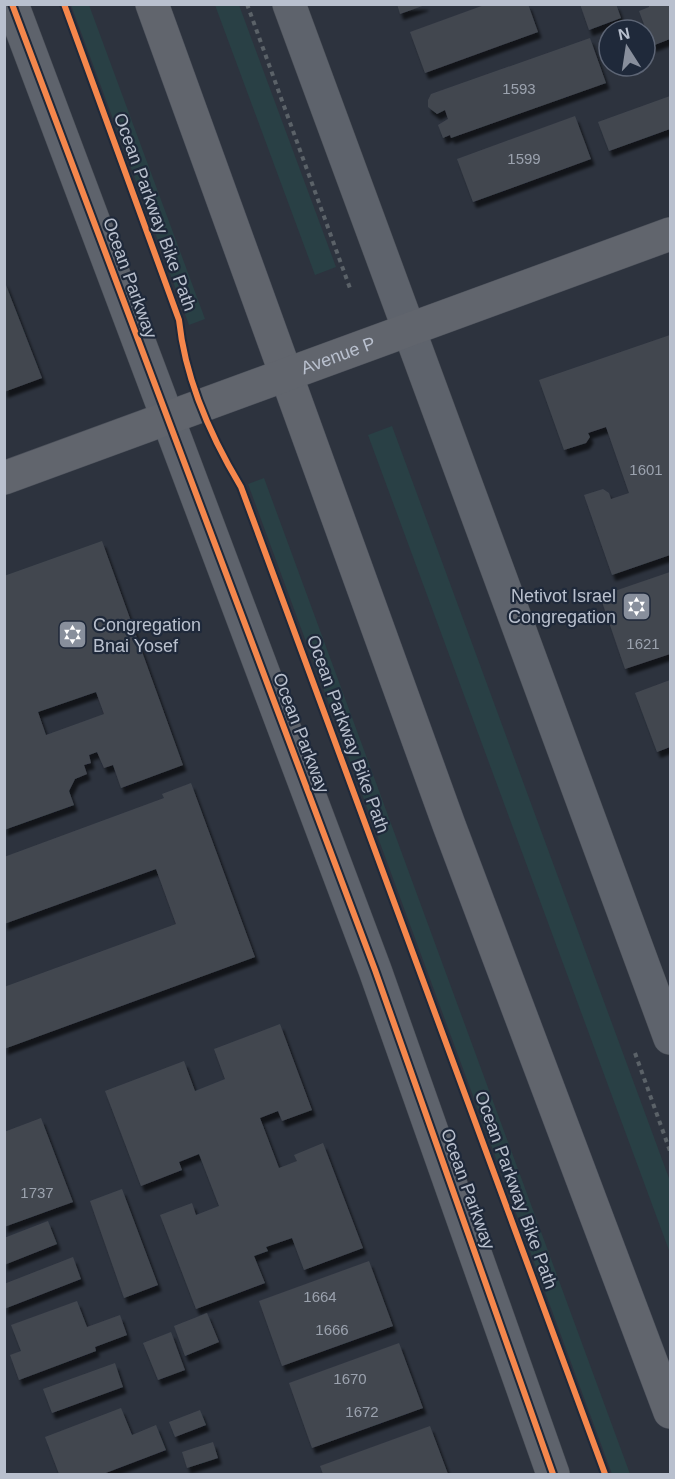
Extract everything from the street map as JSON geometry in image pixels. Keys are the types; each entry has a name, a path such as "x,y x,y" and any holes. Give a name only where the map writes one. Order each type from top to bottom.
{"main road":[{"path":"152,4 449,825 670,1412"},
{"name":"Avenue P","path":"4,478 670,234"}],"street":[{"name":"Ocean Parkway","path":"12,4 375,970 554,1474"},
{"path":"289,4 670,1038"}],"path":[{"path":"247,4 351,291"}],"green space":[{"path":"71,5 89,5 205,319 189,325"},
{"path":"215,5 239,5 336,267 315,275"},
{"path":"392,426 670,1181 670,1253 368,435"},
{"path":"264,478 630,1474 612,1474 248,484"}],"building":[{"path":"397,4 425,4 425,5 400,14"},
{"path":"487,4 528,4 538,32 425,73 410,32"},
{"path":"580,4 616,4 621,18 597,18 597,27 589,30"},
{"path":"649,4 670,4 670,39 657,44 657,18 642,18 639,11 649,7"},
{"path":"590,38 597,58 597,78 604,78 606,83 451,138 450,135 443,138 438,125 448,119 445,110 437,114 428,107 431,94"},
{"path":"670,96 670,129 609,151 598,122"},
{"path":"575,116 591,159 473,202 457,159"},
{"path":"4,280 42,378 4,392"},
{"path":"670,335 670,555 612,575 584,495 603,489 609,493 611,499 629,493 606,427 588,433 590,437 586,443 564,450 539,380"},
{"path":"102,541 183,765 121,788 113,765 104,768 97,752 89,755 91,763 84,765 87,774 75,779 69,791 74,805 4,830 4,576","holes":["96,692 104,714 46,735 38,712"]},
{"path":"670,572 670,654 625,669 600,596"},
{"path":"670,680 670,747 657,752 635,693"},
{"path":"191,783 255,957 4,1049 4,987 176,924 156,869 4,924 4,857 164,798 162,794"},
{"path":"280,1024 312,1110 282,1121 278,1111 260,1118 279,1168 297,1161 294,1155 323,1143 363,1248 304,1270 292,1238 266,1247 268,1251 254,1256 265,1283 196,1309 160,1215 192,1203 196,1215 219,1206 199,1154 179,1162 182,1170 141,1186 105,1091 184,1061 195,1091 225,1079 214,1049"},
{"path":"41,1118 73,1202 4,1227 4,1132"},
{"path":"122,1189 158,1285 124,1298 90,1201"},
{"path":"48,1221 57,1244 4,1265 4,1238"},
{"path":"73,1257 81,1279 4,1309 4,1284"},
{"path":"369,1261 393,1326 282,1366 259,1301"},
{"path":"77,1301 87,1327 120,1315 127,1335 95,1347 96,1351 19,1380 10,1355 21,1351 11,1325"},
{"path":"207,1313 219,1342 185,1356 174,1326"},
{"path":"171,1332 185,1370 158,1380 143,1343"},
{"path":"399,1343 423,1408 312,1448 289,1383"},
{"path":"115,1363 123,1387 52,1413 43,1389"},
{"path":"121,1408 132,1435 156,1425 166,1450 103,1474 59,1474 45,1437"},
{"path":"200,1410 206,1425 175,1437 169,1422"},
{"path":"430,1426 448,1474 323,1474 320,1466"},
{"path":"213,1442 218,1458 187,1468 182,1452"}],"cycle path":[{"path":"12,4 375,970 553,1474"},
{"name":"Ocean Parkway Bike Path","path":"64,4 179,320 193,385 219,448 241,487 605,1474"}],"place":[{"name":"Netivot Israel Congregation","path":"637,606"},
{"name":"Congregation Bnai Yosef","path":"72,635"}]}
